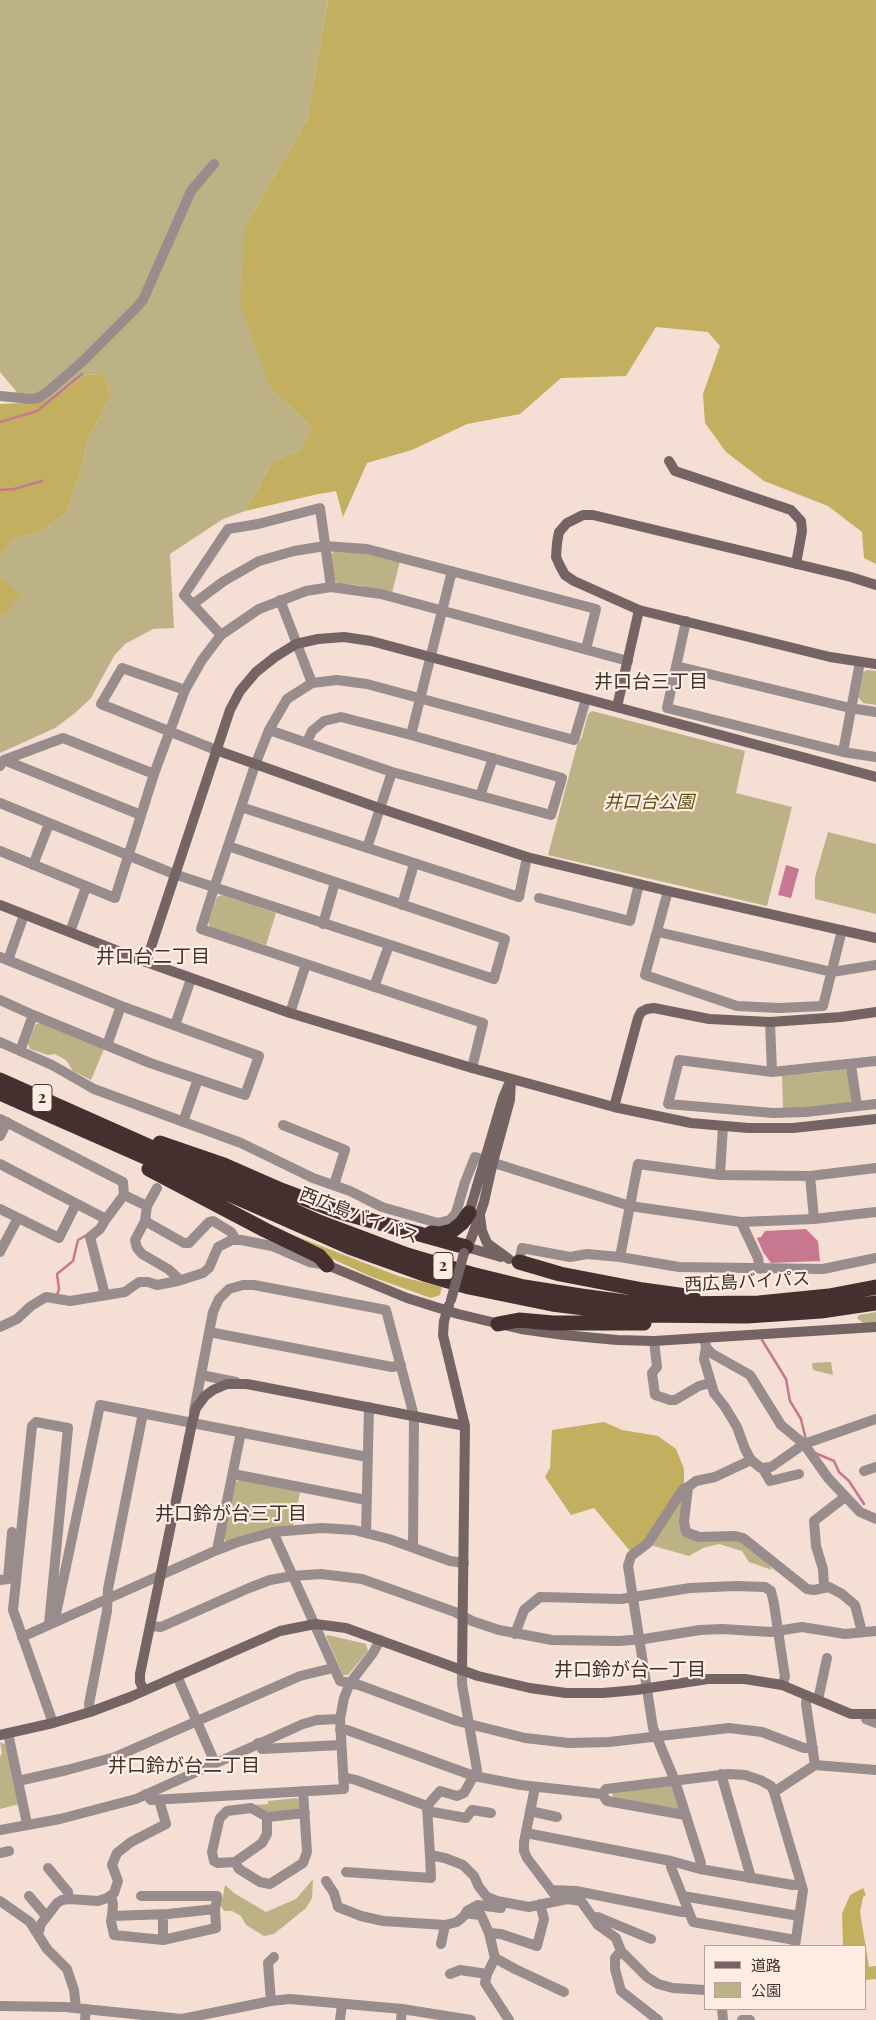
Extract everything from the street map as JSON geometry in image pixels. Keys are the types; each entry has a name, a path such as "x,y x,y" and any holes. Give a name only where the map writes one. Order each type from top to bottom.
{"highway":[{"name":"西広島バイパス","path":"0,1080 78,1120 349,1248 424,1274 469,1287 581,1309 640,1315 747,1316 821,1311 876,1302"},
{"name":"西広島バイパス","path":"0,1093 143,1145 319,1222 406,1256 524,1287 581,1296 662,1304 758,1304 829,1296 876,1287"},
{"path":"78,1120 224,1165 281,1190 340,1212 465,1250"},
{"path":"78,1120 185,1189 319,1256 327,1266"},
{"path":"404,1230 439,1234 447,1233 458,1228 475,1214"},
{"path":"514,1260 578,1277 642,1290 693,1297 829,1296"},
{"path":"498,1324 519,1320 553,1323 683,1323 747,1316"}],"street":[{"path":"0,396 25,400 38,398 46,393 82,362 136,308 143,300 191,191 214,164"},
{"path":"669,461 675,471 792,510 802,521 796,564"},
{"path":"221,636 184,595 228,529 258,524 320,508 332,587"},
{"path":"876,585 593,515 583,515 567,523 559,532 557,543 556,557 565,575 574,582 640,610 830,657 876,664"},
{"path":"193,604 224,581 259,561 294,551 325,546 367,548 596,609 586,649"},
{"path":"411,735 452,571"},
{"path":"0,851 115,898 154,774 185,690 202,660 221,636 259,609 306,591 332,587 381,594 628,661"},
{"path":"280,600 312,683"},
{"path":"618,708 640,610"},
{"path":"686,621 667,708 843,752 876,757"},
{"path":"146,962 230,710 240,691 256,672 296,644 318,639 344,637 371,641 876,777"},
{"path":"843,752 860,662"},
{"path":"676,666 850,708 876,712"},
{"path":"185,690 122,668 101,704 255,765 527,857 876,938"},
{"path":"472,1068 483,1023 201,929 255,765 269,730 287,700 312,683 337,680 359,683 574,740 586,699"},
{"path":"269,730 392,772 551,815 562,778 411,735 341,718 324,720 312,731 307,742"},
{"path":"2,763 63,738 154,774"},
{"path":"480,796 492,758"},
{"path":"2,763 141,815"},
{"path":"367,848 392,772"},
{"path":"0,803 174,874 494,979 504,939 228,846"},
{"path":"241,807 519,897 527,857"},
{"path":"33,865 49,824"},
{"path":"402,904 414,864"},
{"path":"323,924 335,882"},
{"path":"539,898 630,921 639,884"},
{"path":"70,932 86,887"},
{"path":"668,891 645,975 737,1006 779,1008 823,1006 842,930"},
{"path":"0,905 191,979 290,1013 472,1068 614,1107 691,1123 723,1126 793,1128 876,1120"},
{"path":"0,1000 150,1063 244,1095 259,1056 121,1006 4,959 24,915"},
{"path":"658,932 832,972 876,965"},
{"path":"374,987 389,945"},
{"path":"290,1013 306,964"},
{"path":"175,1025 191,979"},
{"path":"107,1045 121,1006"},
{"path":"614,1107 638,1018 644,1010 654,1008 709,1019 770,1022 842,1017 876,1012"},
{"path":"20,1051 33,1015"},
{"path":"770,1022 772,1072"},
{"path":"0,1042 94,1089 240,1143 313,1178 350,1191 382,1207 438,1223 450,1220 456,1213 475,1157 630,1206 741,1222 814,1219 876,1212"},
{"path":"876,1061 772,1072 679,1060 668,1104 773,1113 876,1104"},
{"path":"851,1065 857,1106"},
{"path":"183,1122 198,1079"},
{"path":"346,1872 431,1878 427,1808 440,1791 455,1796 462,1795 476,1770 468,1724 462,1670 466,1426 443,1335 444,1321 465,1250 465,1238 475,1214 489,1161 510,1100 511,1079"},
{"path":"0,1136 3,1120 123,1182 124,1195 100,1229 90,1237 105,1295"},
{"path":"283,1125 345,1150 334,1185"},
{"path":"720,1175 723,1126"},
{"path":"0,1164 106,1218"},
{"path":"620,1257 638,1164 720,1175 810,1176 876,1168"},
{"path":"810,1176 814,1219"},
{"path":"157,1188 147,1206 145,1220 135,1240 137,1248 142,1254 168,1270 177,1277 178,1281"},
{"path":"124,1195 147,1206"},
{"path":"0,1209 59,1238 76,1204"},
{"path":"475,1214 487,1243 514,1260"},
{"path":"0,1252 18,1218"},
{"path":"145,1220 184,1243 191,1242 208,1222 213,1222 231,1232 236,1240"},
{"path":"741,1222 758,1258 760,1269"},
{"path":"0,1328 17,1319 31,1306 46,1297 70,1301 127,1291 139,1282 157,1284 178,1281 207,1271 218,1247 224,1243 236,1240 272,1246 309,1262 327,1266 411,1299 449,1305 498,1324 521,1330 581,1337 706,1343 876,1327"},
{"path":"514,1260 522,1248 570,1257 587,1254 620,1257 679,1268 823,1269 876,1258"},
{"path":"465,1250 514,1260"},
{"path":"144,1691 140,1682 140,1674 209,1332 216,1305 224,1294 236,1286 254,1285 386,1310 414,1416 413,1547"},
{"path":"209,1332 392,1367 401,1365"},
{"path":"654,1341 656,1367 652,1373 655,1395 675,1400 699,1386 710,1383"},
{"path":"706,1343 704,1359 710,1383 714,1393 737,1427 751,1460 763,1468 770,1481 799,1474"},
{"path":"706,1343 711,1353 750,1375 781,1425 806,1443 828,1478 845,1498 860,1512 876,1519"},
{"path":"201,1376 466,1426"},
{"path":"192,1419 199,1402 213,1390 227,1384 247,1384"},
{"path":"54,1622 100,1405 143,1414 192,1419 241,1432 367,1456"},
{"path":"366,1533 369,1407"},
{"path":"90,1712 89,1704 107,1612 108,1589 143,1414"},
{"path":"763,1468 773,1465 806,1443 876,1419"},
{"path":"53,1723 13,1610 32,1426 36,1422 68,1428 54,1622"},
{"path":"217,1550 241,1432"},
{"path":"700,1869 700,1863 675,1781 652,1725 628,1566 633,1554 648,1543 683,1488 696,1481 715,1477 751,1460"},
{"path":"864,1471 876,1467"},
{"path":"233,1474 366,1500"},
{"path":"688,1487 684,1522 685,1529 689,1534 699,1537 735,1536 743,1538 807,1589 814,1590 829,1587 851,1600 858,1612 862,1632"},
{"path":"824,1587 823,1570 816,1546 814,1521 845,1498"},
{"path":"22,1637 217,1550 254,1536 273,1532 322,1528 366,1533 413,1547 450,1561 464,1563"},
{"path":"0,1580 8,1579 12,1532"},
{"path":"273,1532 340,1681 468,1724 518,1737 569,1743 615,1742 729,1728 762,1732 804,1748 813,1748"},
{"path":"150,1626 161,1627 256,1585 292,1576 321,1574 362,1579 472,1621 515,1634 572,1642 640,1640 700,1630 733,1629 778,1632 802,1627 845,1634 876,1631"},
{"path":"515,1634 524,1610 540,1597 597,1600 634,1598 690,1588 765,1587 772,1593 785,1677 782,1685"},
{"path":"27,1824 18,1781 4,1734 90,1712 144,1691 280,1631 315,1624 346,1628 506,1684 553,1692 603,1693 719,1679 755,1680 782,1685 851,1714 871,1714"},
{"path":"146,1794 151,1800 158,1800 344,1789 340,1724 344,1698 350,1683 373,1653 380,1640"},
{"path":"818,1700 828,1658"},
{"path":"18,1781 107,1759 300,1676 333,1668"},
{"path":"177,1676 215,1763"},
{"path":"807,1696 806,1704 815,1764"},
{"path":"871,1714 866,1719 876,1723"},
{"path":"0,1830 27,1824 33,1825 87,1812 146,1794 309,1722 340,1724 347,1730 474,1776 535,1787 602,1794 607,1801 686,1815"},
{"path":"258,1743 262,1750 341,1745"},
{"path":"774,1792 815,1764 876,1770"},
{"path":"721,1774 750,1878"},
{"path":"602,1794 606,1789 721,1774 746,1776 771,1786 803,1890 795,1943 693,1922 671,1867 671,1861"},
{"path":"343,1777 427,1808 466,1818 472,1810 492,1813"},
{"path":"535,1787 524,1845 526,1855 559,1900"},
{"path":"235,1862 239,1869 260,1882 270,1884 276,1882 302,1863 307,1856 303,1791"},
{"path":"38,1935 46,1916 62,1900 93,1901 111,1896 118,1884 112,1865 117,1853 130,1842 166,1824 158,1800"},
{"path":"268,1817 266,1840 235,1862 218,1863 212,1857 220,1818 227,1811 251,1808 268,1817 305,1813"},
{"path":"530,1811 557,1817"},
{"path":"526,1833 671,1861 700,1869 793,1885 801,1884"},
{"path":"430,1855 445,1858 463,1866 474,1876 479,1887 487,1897 522,1906 559,1900 575,1899 582,1901 598,1925 616,1938 621,1951 647,1977 658,1984 680,1989 704,1990"},
{"path":"48,1868 68,1892 69,1899"},
{"path":"326,1882 334,1893 338,1907 348,1912 383,1921 445,1924 459,1921 467,1911 482,1905 514,1910 521,1910 522,1906"},
{"path":"551,1890 576,1891 688,1912"},
{"path":"29,1896 46,1916"},
{"path":"111,1896 113,1904 111,1921 114,1935 163,1940 216,1928 215,1909 217,1896 142,1896"},
{"path":"683,1896 799,1916"},
{"path":"0,1901 30,1922 53,1956 69,1972 85,2020"},
{"path":"489,1933 501,1934 538,1946 544,1919 540,1904"},
{"path":"112,1916 215,1909"},
{"path":"467,1911 471,1914 482,1915 489,1933 495,1958 485,1979 486,1986 509,2020"},
{"path":"163,1914 163,1940"},
{"path":"593,1918 598,1917 651,1939"},
{"path":"441,1944 445,1924"},
{"path":"621,1951 615,1958 615,1969 621,1991 658,2020"},
{"path":"272,2001 268,1963 274,1957"},
{"path":"495,1958 564,1992"},
{"path":"450,1974 460,1970 487,1974"},
{"path":"0,2006 81,2009 109,2016 188,2019 272,2001 290,1999 342,2004 402,2015 469,2020"},
{"path":"340,2020 342,2004"},
{"path":"742,2020 750,2020"}],"green space":[{"path":"0,0 328,0 307,120 245,227 271,389 312,428 300,450 273,461 245,511 223,519 170,554 174,628 153,629 125,644 114,656 91,698 75,713 55,728 0,753 0,616 6,613 3,580 0,574 0,557 14,538 42,531 67,513 81,470 87,441 111,395 104,374 85,375 54,398 26,403 0,372"},
{"path":"334,551 369,553 400,561 392,593 358,585 339,584 334,580 331,555"},
{"path":"867,670 876,671 876,705 863,703 858,697 863,672"},
{"name":"井口台公園","path":"592,711 745,751 736,793 792,807 767,906 548,855 577,745 582,737 588,714"},
{"path":"828,832 876,844 876,914 815,899 815,877"},
{"path":"222,895 276,913 266,945 210,928 208,922 217,897"},
{"path":"40,1023 104,1049 91,1080 73,1071 66,1060 55,1054 48,1055 30,1049 28,1043 36,1024"},
{"path":"846,1069 850,1073 852,1099 849,1104 783,1109 782,1075"},
{"path":"876,1312 876,1322 865,1324 857,1318 859,1315"},
{"path":"831,1362 833,1375 813,1370 812,1363"},
{"path":"239,1480 300,1492 293,1526 227,1542 223,1539 235,1483"},
{"path":"685,1489 682,1530 735,1538 767,1560 772,1570 749,1562 742,1551 719,1544 703,1548 689,1556 650,1545"},
{"path":"326,1636 366,1644 368,1651 348,1675 343,1675"},
{"path":"0,1742 6,1745 19,1804 0,1809 0,1756 2,1754"},
{"path":"672,1785 681,1809 612,1799 613,1792"},
{"path":"297,1798 301,1805 297,1810 268,1812 253,1805 268,1804 268,1801"},
{"path":"313,1879 312,1898 306,1908 274,1934 264,1936 246,1925 241,1916 232,1911 224,1911 221,1906 225,1885 234,1893 266,1912 296,1899"}],"shaded area":[{"path":"328,0 876,0 876,564 864,558 862,532 828,506 764,481 726,452 705,423 703,394 720,346 708,332 656,327 626,376 561,378 520,414 467,424 412,450 367,463 343,517 336,491 245,511 273,461 300,450 312,428 271,389 240,305 245,227 307,120"},
{"path":"104,374 111,395 87,441 81,470 67,513 42,531 14,538 0,557 0,404 26,403 54,398 85,375"},
{"path":"0,574 3,580 20,593 6,613 0,616"},
{"path":"786,865 799,869 791,898 778,895"},
{"path":"806,1229 818,1241 820,1261 771,1263 763,1252 757,1238 761,1237 765,1231"},
{"path":"288,1233 398,1276 442,1287 440,1295 431,1298 372,1277 326,1256"},
{"path":"604,1422 622,1430 658,1436 676,1449 684,1469 684,1483 647,1540 630,1551 594,1508 571,1515 545,1477 550,1468 552,1430"},
{"path":"863,1888 866,1895 863,1897 860,1912 865,1945 843,1945 842,1914 850,1895"},
{"path":"866,1949 869,1967 876,1966 876,1979 866,1980"}],"waterway":[{"path":"0,422 37,411 82,374"},
{"path":"0,490 14,489 42,481"},
{"path":"57,1295 59,1289 57,1274 73,1261 78,1240 87,1235"},
{"path":"762,1340 786,1379 790,1401 801,1419 806,1440"},
{"path":"815,1453 834,1461 839,1472 849,1481 864,1504"}],"district":[{"name":"井口台三丁目","path":"651,682"},
{"name":"井口台二丁目","path":"153,957"},
{"name":"井口鈴が台三丁目","path":"231,1514"},
{"name":"井口鈴が台一丁目","path":"630,1670"},
{"name":"井口鈴が台二丁目","path":"184,1766"}]}
